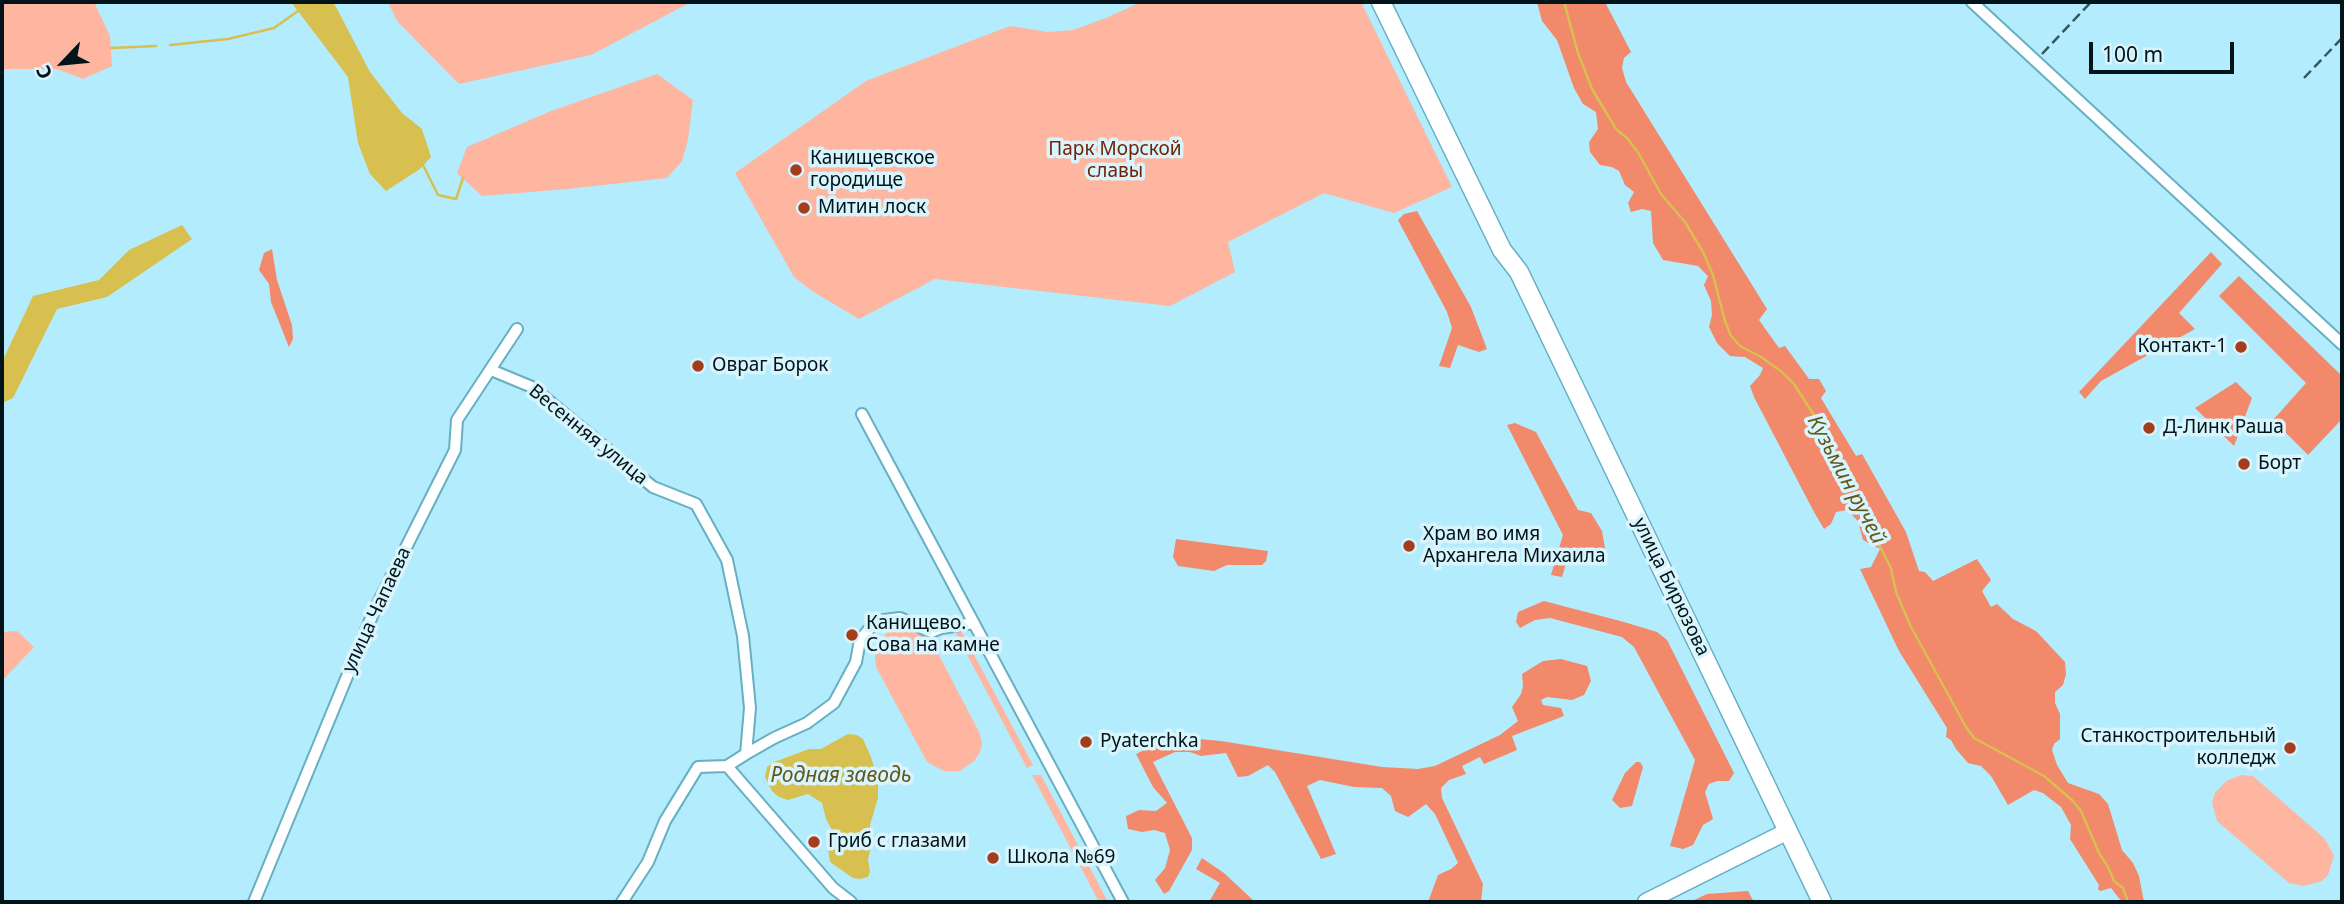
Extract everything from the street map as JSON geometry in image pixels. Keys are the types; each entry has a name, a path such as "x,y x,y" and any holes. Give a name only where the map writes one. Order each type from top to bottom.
{"main road":[{"name":"улица Бирюзова","path":"1381,2 1502,250 1519,272"},
{"name":"улица Бирюзова","path":"1393,2 1512,244 1519,272 1822,902"},
{"path":"1646,902 1788,831"}],"street":[{"path":"1972,2 2342,344"},
{"name":"улица Чапаева","path":"254,902 374,611 455,450 457,420 517,329"},
{"name":"Весенняя улица","path":"491,370 532,387 653,487 696,504 727,560 743,636 750,708 747,754"},
{"path":"862,414 1123,902"},
{"path":"622,902 648,862 664,821 698,767 727,766 774,738 807,723 834,703 856,662 860,640 876,621 900,618 931,632 974,623"},
{"path":"727,766 832,888 851,902"}],"green space":[{"path":"9,2 94,2 110,36 112,66 83,79 57,69 2,69 2,5"},
{"path":"388,2 691,2 591,55 459,84 397,21"},
{"name":"Парк Морской славы","path":"1141,2 1361,2 1452,187 1394,213 1324,193 1228,242 1235,272 1170,306 935,279 859,319 794,277 735,173 866,81 1010,26 1048,32 1073,30"},
{"path":"657,74 693,100 688,140 682,161 667,178 482,196 457,173 467,147 551,111"},
{"path":"957,623 1033,765 1027,768 952,626"},
{"path":"904,626 913,627 929,636 980,734 982,745 979,754 960,771 944,771 927,762 876,667 875,656 882,638 888,632"},
{"path":"17,631 34,647 2,681 2,632"},
{"path":"1032,775 1041,775 1108,902 1099,902"},
{"path":"2241,775 2253,776 2325,839 2334,856 2328,875 2322,881 2304,886 2289,883 2217,821 2212,803 2215,793 2226,781"}],"shaded area":[{"path":"1537,2 1605,2 1631,52 1624,58 1622,68 1626,82 1767,309 1759,320 1779,348 1785,346 1809,379 1819,379 1826,391 1821,398 1856,456 1862,454 1906,532 1919,571 1925,572 1933,581 1977,559 1991,580 1982,591 1991,607 1997,604 2013,619 2036,631 2065,662 2063,685 2055,692 2055,703 2060,714 2060,739 2052,750 2068,783 2099,794 2108,804 2122,850 2139,876 2144,902 2122,902 2111,888 2100,891 2098,889 2099,885 2070,839 2071,825 2061,807 2043,793 2034,790 2008,805 1991,776 1981,766 1968,763 1946,737 1947,728 1899,651 1860,569 1871,567 1880,549 1863,540 1858,521 1847,510 1836,512 1831,524 1824,529 1754,397 1750,386 1763,368 1745,357 1730,356 1717,343 1709,327 1711,301 1704,285 1708,276 1698,266 1663,260 1653,243 1651,211 1642,209 1631,212 1628,203 1634,192 1625,185 1619,171 1600,165 1590,152 1589,142 1598,129 1596,112 1583,104 1574,88 1557,40 1542,21"},
{"path":"1417,211 1471,307 1487,349 1479,352 1458,345 1450,368 1439,366 1452,328 1447,312 1398,220 1404,214"},
{"path":"272,249 277,280 292,325 293,339 289,347 271,302 269,284 259,270 264,253"},
{"path":"2211,252 2222,264 2179,313 2195,329 2101,381 2085,399 2079,392"},
{"path":"2239,276 2342,376 2342,419 2308,455 2273,420 2306,383 2219,296"},
{"path":"2236,382 2252,398 2234,446 2195,408"},
{"path":"1515,423 1536,432 1578,510 1591,513 1602,531 1607,560 1569,553 1562,577 1551,575 1563,535 1507,425"},
{"path":"1176,539 1268,551 1266,561 1262,565 1227,565 1214,571 1178,566 1173,557"},
{"path":"1544,601 1657,632 1667,640 1734,773 1729,781 1709,784 1705,792 1713,819 1703,825 1693,845 1683,849 1670,846 1695,760 1634,647 1622,637 1550,618 1535,620 1520,628 1516,622 1518,612"},
{"path":"1561,659 1587,666 1591,681 1584,695 1572,700 1547,697 1541,700 1543,705 1561,708 1564,716 1512,736 1517,750 1484,764 1480,757 1462,766 1466,774 1449,780 1441,788 1442,798 1483,884 1481,902 1428,902 1438,875 1458,863 1435,814 1426,804 1408,817 1395,811 1391,796 1382,788 1354,787 1320,780 1307,786 1336,854 1321,859 1275,772 1268,765 1248,776 1238,777 1226,753 1201,756 1190,752 1175,752 1153,762 1192,838 1192,850 1169,891 1164,894 1155,880 1165,868 1170,850 1165,833 1128,829 1126,816 1139,810 1156,811 1167,803 1153,787 1136,754 1165,740 1177,737 1221,741 1382,767 1418,769 1435,766 1500,735 1518,721 1512,707 1521,694 1522,674 1543,661"},
{"path":"1636,762 1640,762 1643,767 1632,806 1620,808 1612,800 1625,773"},
{"path":"1202,858 1224,873 1255,902 1209,902 1220,883 1196,869"},
{"path":"1748,891 1754,902 1690,902 1707,894"}],"water":[{"path":"291,2 332,2 370,72 402,113 422,129 431,157 420,169 386,191 370,174 358,143 348,77"},
{"path":"182,225 192,239 107,297 57,309 13,398 2,403 2,362 33,296 99,280 129,250"},
{"name":"Родная заводь","path":"848,734 863,739 878,781 878,798 870,825 870,872 868,877 860,879 853,878 830,862 828,849 834,834 822,803 808,794 788,800 779,797 772,791 765,777 767,767 774,762 809,749 821,749"}],"waterway":[{"name":"Кузьмин ручей","path":"1564,2 1578,53 1592,89 1616,129 1639,154 1661,194 1685,222 1703,252 1713,275 1731,336 1740,346 1782,372 1794,384 1819,423 1849,478 1862,512 1891,568 1896,592 1911,627 1966,727 1974,738 2044,776 2072,800 2081,811 2099,853 2114,881 2123,888 2128,902"},
{"path":"170,45 228,39 274,28 298,11"},
{"path":"111,48 156,46"},
{"path":"423,165 438,195 456,199 463,178"}],"railway":[{"path":"2042,54 2091,2"},
{"path":"2304,78 2342,38"}],"place":[{"name":"Канищевское городище","path":"796,170"},
{"name":"Митин лоск","path":"804,208"},
{"name":"Контакт-1","path":"2241,347"},
{"name":"Овраг Борок","path":"698,366"},
{"name":"Д-Линк Раша","path":"2149,428"},
{"name":"Борт","path":"2244,464"},
{"name":"Храм во имя Архангела Михаила","path":"1409,546"},
{"name":"Канищево. Сова на камне","path":"852,635"},
{"name":"Pyaterchka","path":"1086,742"},
{"name":"Станкостроительный колледж","path":"2290,748"},
{"name":"Гриб с глазами","path":"814,842"},
{"name":"Школа №69","path":"993,858"}]}
